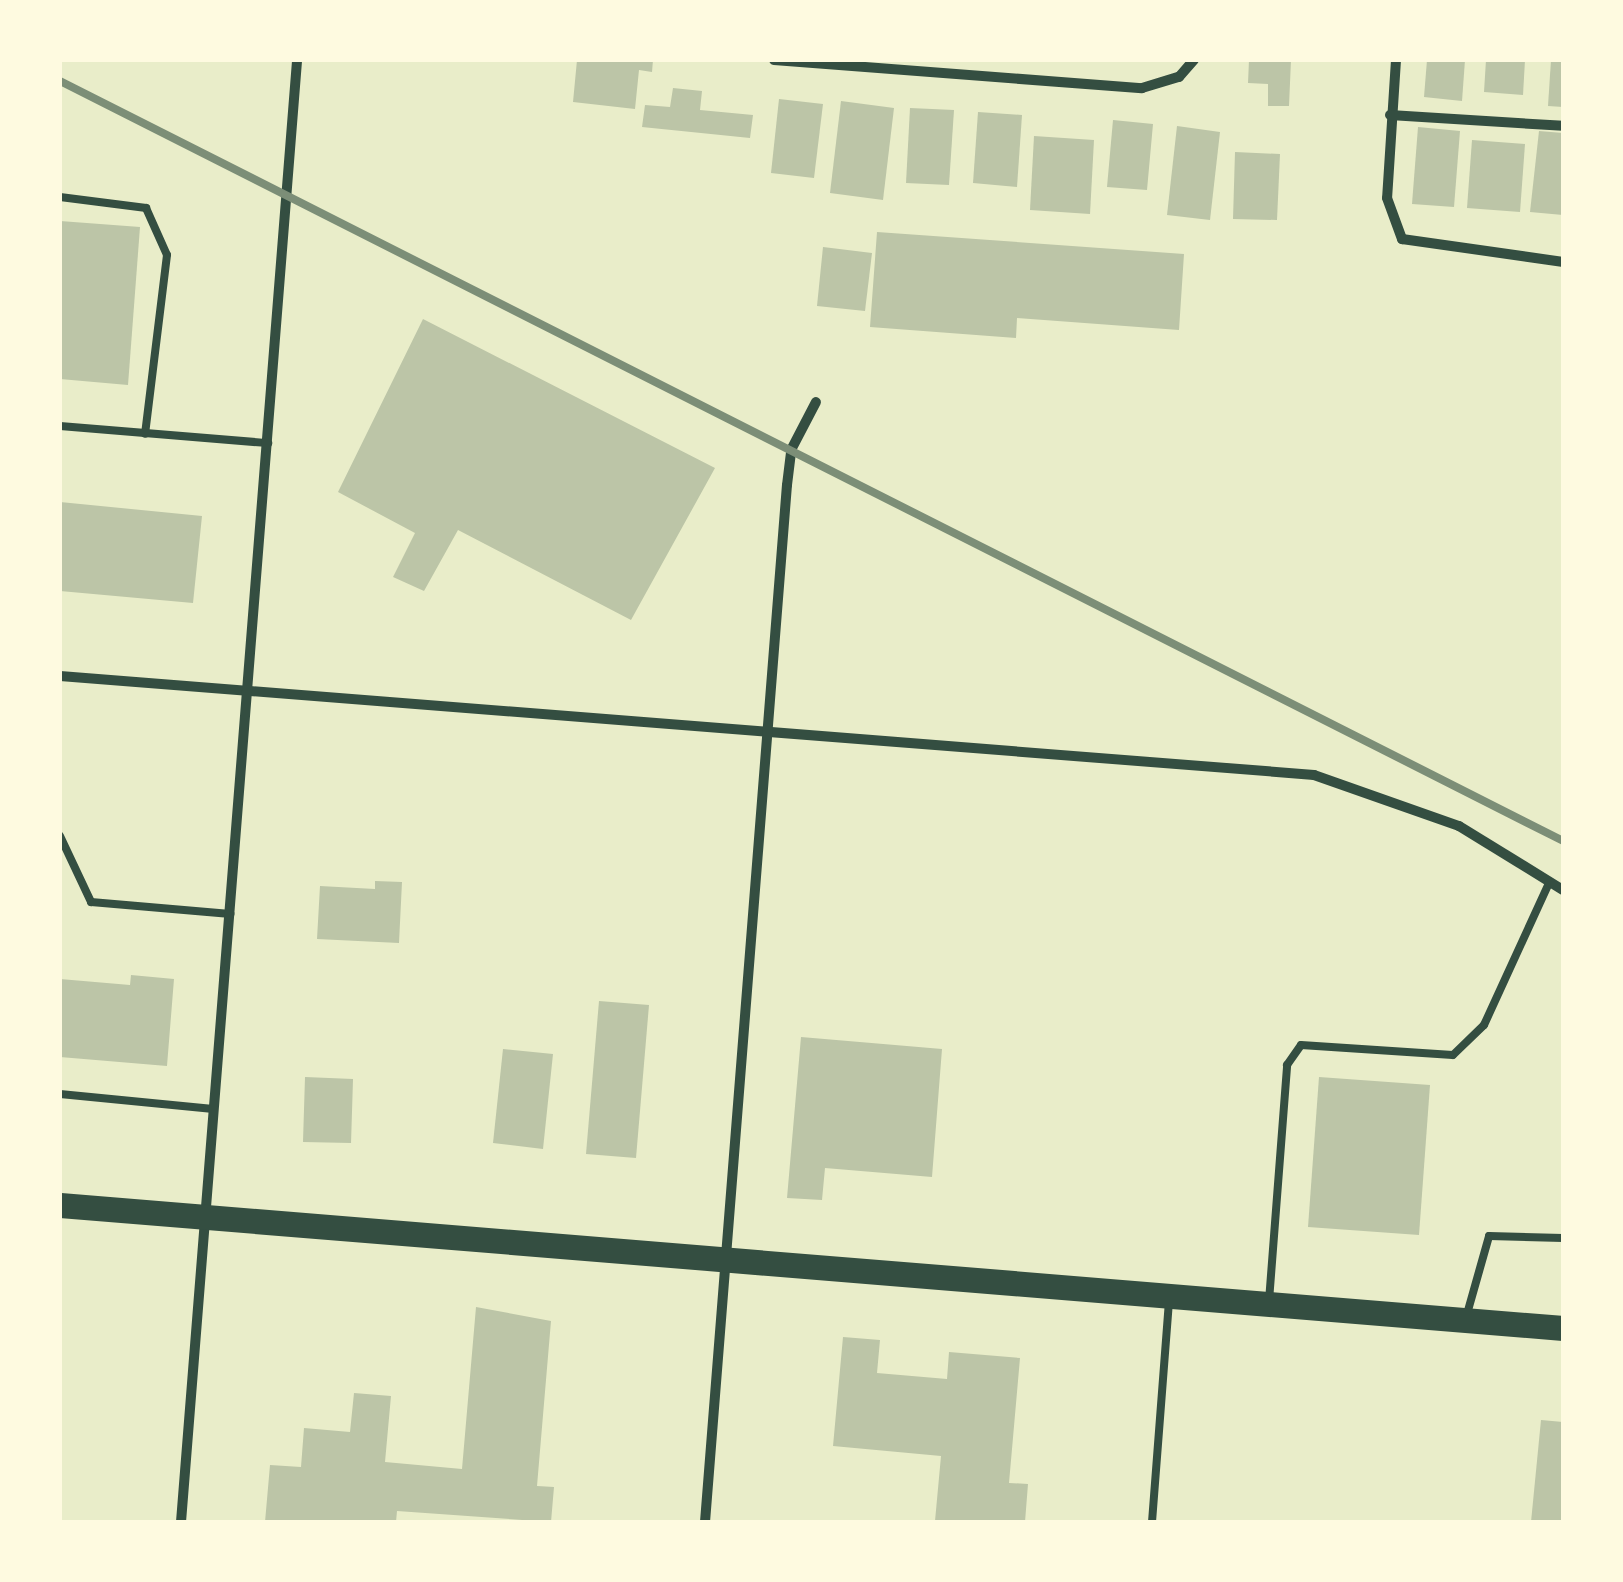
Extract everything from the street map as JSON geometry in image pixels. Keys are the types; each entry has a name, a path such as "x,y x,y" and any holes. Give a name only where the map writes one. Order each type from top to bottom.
{"main road":[{"path":"60,1205 1563,1328"}],"street":[{"path":"182,1522 298,60"},
{"path":"774,60 1142,88 1178,77 1194,60"},
{"path":"1396,60 1386,198 1402,239 1563,262"},
{"path":"1390,115 1563,126"},
{"path":"705,1522 791,450 816,402"},
{"path":"60,676 248,694 766,728 1354,782 1459,826 1563,890"}],"lane":[{"path":"60,198 146,208 167,255 146,434"},
{"path":"60,426 268,443"},
{"path":"60,836 91,902 230,914"},
{"path":"1269,1303 1287,1066 1301,1045 1453,1056 1484,1024 1550,881"},
{"path":"60,1094 214,1109"},
{"path":"1465,1320 1489,1236 1563,1238"},
{"path":"1152,1522 1170,1294"}],"building":[{"path":"577,60 653,60 652,72 639,70 635,109 573,102"},
{"path":"1249,60 1291,60 1289,106 1268,106 1268,84 1248,83"},
{"path":"1427,60 1465,60 1462,101 1424,97"},
{"path":"1486,60 1525,60 1523,95 1484,92"},
{"path":"1551,60 1563,60 1563,107 1548,106"},
{"path":"673,88 702,91 700,110 753,115 750,138 642,127 645,105 670,107"},
{"path":"779,99 823,104 814,178 771,173"},
{"path":"841,101 894,108 883,200 830,193"},
{"path":"910,108 954,110 949,185 906,183"},
{"path":"978,112 1022,115 1017,187 973,183"},
{"path":"1113,120 1153,124 1147,190 1107,187"},
{"path":"1177,126 1220,132 1210,220 1167,215"},
{"path":"1418,127 1460,131 1454,207 1412,204"},
{"path":"1539,131 1563,133 1563,215 1530,212"},
{"path":"1034,136 1094,140 1090,214 1030,210"},
{"path":"1472,140 1525,144 1520,212 1467,208"},
{"path":"1235,152 1280,154 1277,220 1233,219"},
{"path":"60,221 140,227 128,385 60,379"},
{"path":"877,232 1184,254 1179,330 1017,318 1016,338 870,327"},
{"path":"823,247 872,253 865,311 817,306"},
{"path":"423,319 715,468 631,620 458,530 424,591 393,577 415,533 338,492"},
{"path":"60,502 202,516 193,603 60,591"},
{"path":"375,881 402,882 399,943 317,939 320,886 375,889"},
{"path":"131,975 174,979 167,1066 60,1057 60,979 130,985"},
{"path":"599,1001 649,1005 636,1158 586,1154"},
{"path":"801,1037 942,1049 932,1177 825,1168 822,1200 787,1198"},
{"path":"503,1049 553,1054 543,1149 493,1143"},
{"path":"305,1077 353,1079 351,1143 303,1142"},
{"path":"1319,1077 1430,1085 1419,1235 1308,1227"},
{"path":"476,1307 551,1321 537,1486 554,1487 551,1522 397,1511 396,1522 265,1522 270,1465 301,1467 304,1428 350,1432 354,1393 391,1396 385,1462 462,1469"},
{"path":"843,1337 880,1340 877,1373 947,1379 949,1352 1020,1358 1009,1483 1028,1484 1025,1522 935,1521 941,1456 833,1446"},
{"path":"1541,1420 1563,1422 1563,1522 1531,1522"}],"railway":[{"path":"60,81 1563,841"}]}
